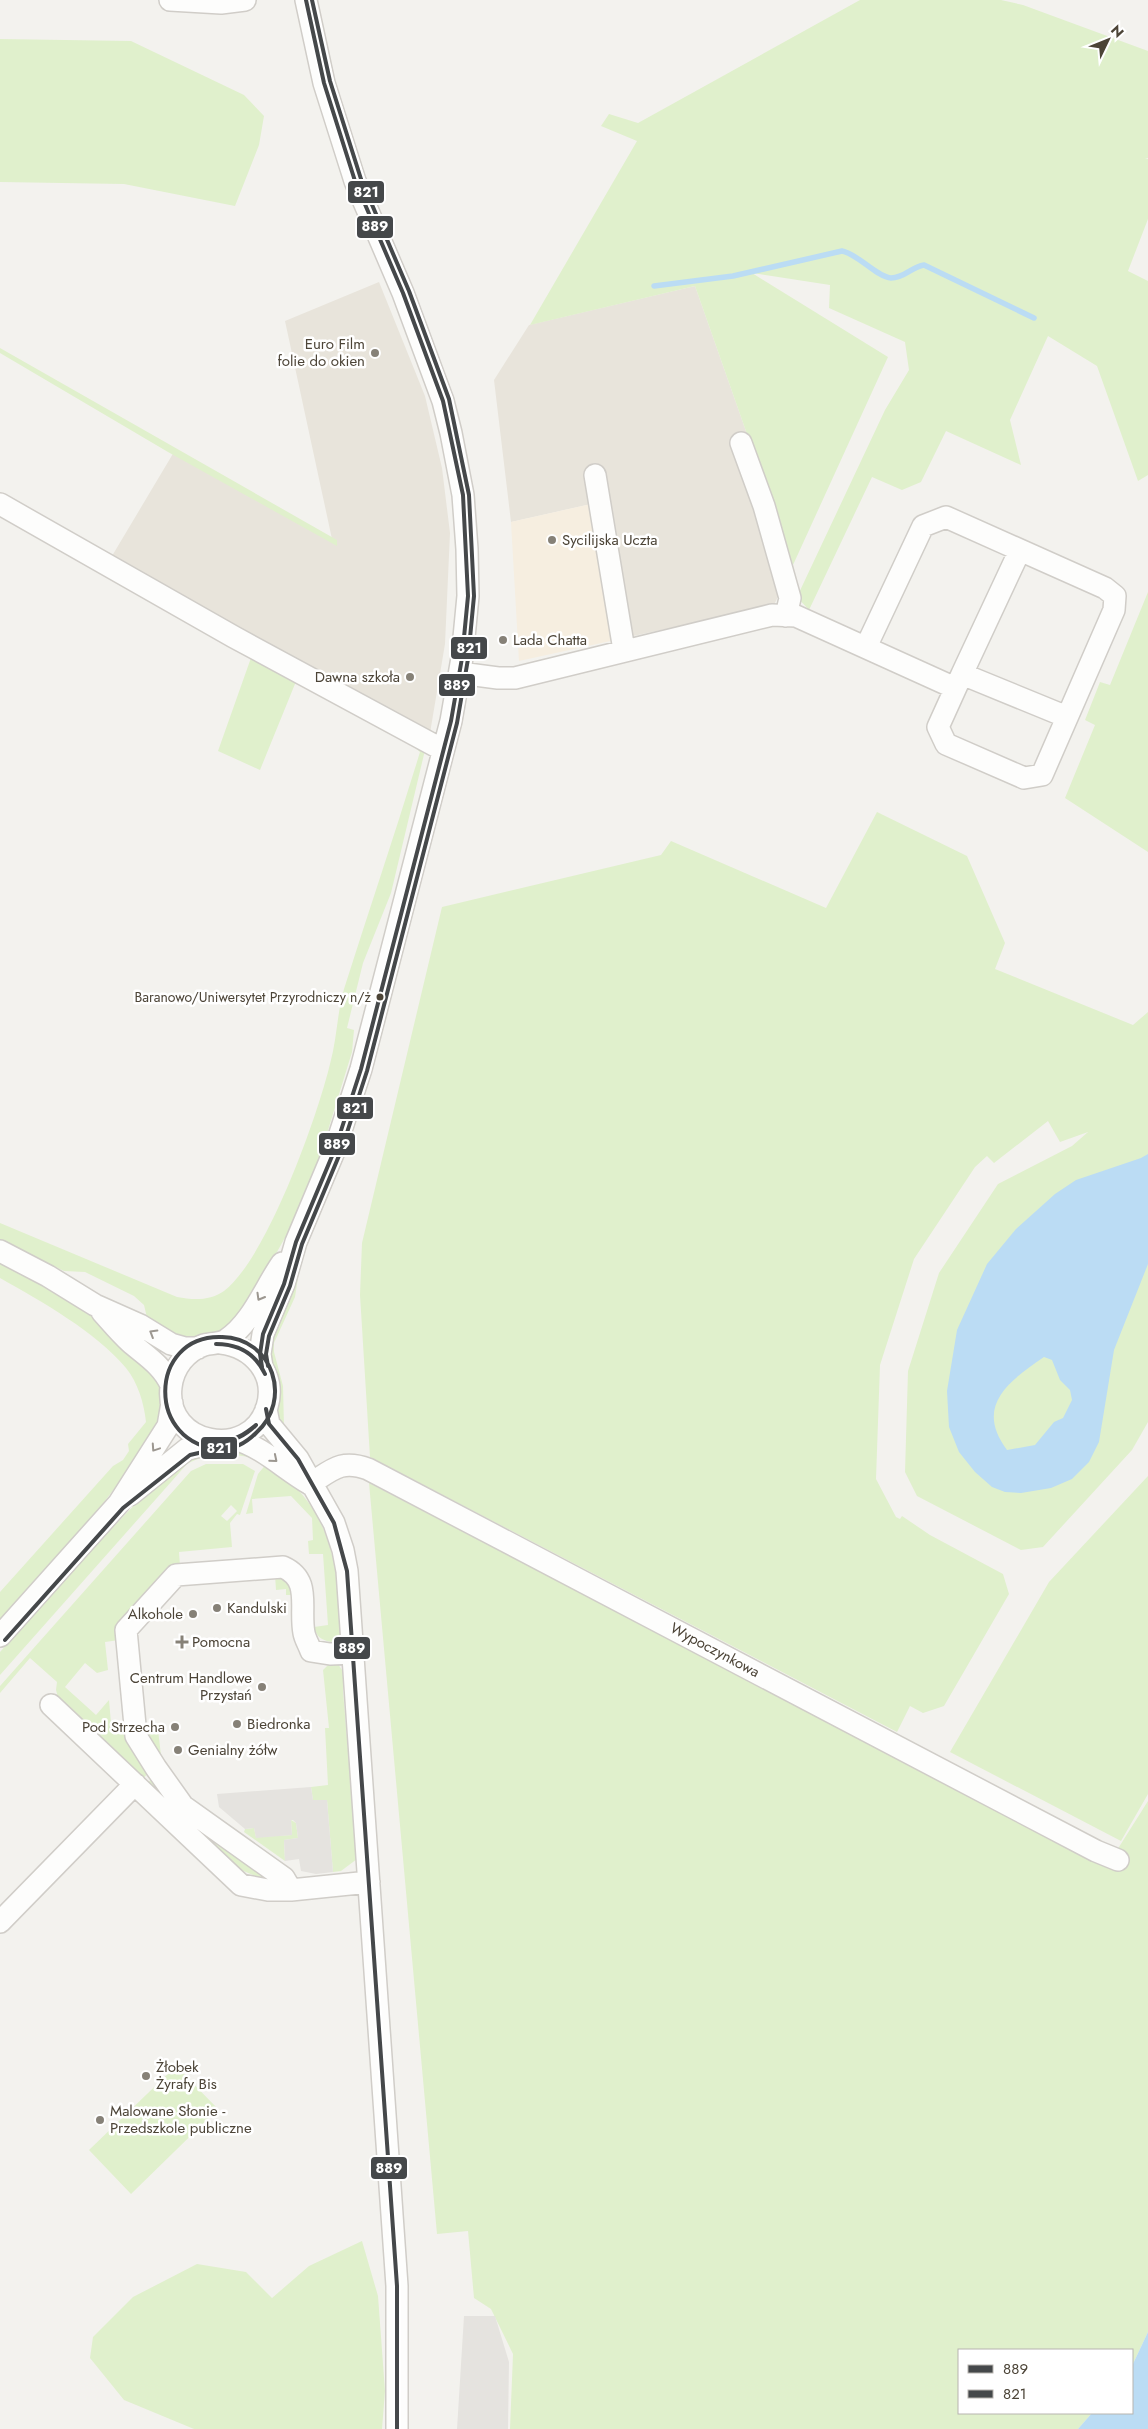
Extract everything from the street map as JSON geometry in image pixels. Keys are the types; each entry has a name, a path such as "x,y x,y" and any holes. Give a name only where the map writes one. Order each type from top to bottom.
{"street":[{"path":"170,0 220,3 245,0"},
{"path":"306,0 324,83 355,182 428,358 451,433 463,495 468,571 467,613 460,673 444,750 361,1070 335,1149 296,1242 261,1344 262,1367 268,1383 266,1409 270,1424 298,1458 310,1484 334,1523 343,1550 351,1604 368,1882 397,2286 397,2429"},
{"path":"741,442 764,506 790,598 786,616"},
{"path":"595,475 624,650"},
{"path":"0,504 234,636 444,750"},
{"path":"866,647 923,526 946,517 1020,550 1105,588 1114,596 1114,610 1042,775 1024,778 946,744 938,727 1020,550"},
{"path":"460,673 508,679 772,615 796,616 866,647 958,681 1067,717"},
{"path":"221,1343 234,1333 248,1316 296,1242"},
{"path":"0,1251 48,1276 95,1305 140,1325 171,1344 185,1348 198,1348 221,1343 240,1347 262,1367"},
{"path":"95,1305 130,1341 164,1371 179,1420 185,1428 201,1438 250,1444 267,1453 287,1470 310,1484"},
{"path":"0,1636 119,1503 168,1426 174,1372 182,1360 198,1348"},
{"path":"119,1503 187,1449 227,1440 258,1424 266,1409"},
{"name":"Wypoczynkowa","path":"310,1484 341,1465 358,1465 368,1469 1096,1851 1118,1860"},
{"path":"290,1890 284,1878 183,1806 156,1768 136,1736 126,1630 176,1574 283,1567 294,1572 301,1584 304,1633 311,1651 330,1654 354,1653"},
{"path":"51,1705 241,1884 268,1890 290,1890 368,1882"},
{"path":"0,1922 135,1784"}],"shaded area":[{"path":"379,282 425,396 442,468 450,533 445,644 430,733 112,556 174,452 332,539 285,321"},
{"path":"695,286 793,565 774,605 615,640 591,504 511,522 494,380 529,325"},
{"path":"591,504 615,640 519,661 511,522"},
{"path":"311,1787 313,1800 327,1800 333,1872 316,1874 301,1871 299,1859 285,1861 284,1840 298,1838 296,1823 293,1820 291,1820 292,1835 256,1838 254,1828 245,1829 219,1807 217,1794"},
{"path":"464,2316 495,2316 509,2362 508,2429 457,2429"}],"green space":[{"path":"860,0 1001,0 1023,5 1148,51 1148,158 1145,158 1148,159 1148,219 1128,271 1148,281 1148,475 1138,481 1097,366 1048,336 1010,420 1021,465 946,431 921,482 902,490 872,477 809,610 797,597 885,410 909,370 905,342 829,308 830,285 752,273 888,357 793,565 695,286 530,325 637,141 601,126 609,114 638,123"},
{"path":"0,39 131,41 244,95 264,116 259,145 235,206 124,184 0,182"},
{"path":"0,348 337,540 337,546 168,452 0,353"},
{"path":"1148,592 1148,852 1065,798 1095,725 1085,720 1100,682 1110,685"},
{"path":"252,655 297,679 260,770 218,751"},
{"path":"399,734 426,746 391,893 363,963 347,1028 354,1030 352,1052 321,1153 291,1227 241,1316 229,1327 214,1335 197,1340 181,1338 148,1322 144,1305 134,1296 85,1272 64,1271 0,1240 0,1223 183,1298 201,1299 213,1297 224,1291 240,1274 257,1249 273,1219 302,1151 323,1088 332,1055 344,989 420,752"},
{"path":"877,812 967,856 1005,943 995,969 1133,1025 1148,1012 1148,1422 1132,1450 1043,1547 1021,1550 917,1496 905,1472 908,1371 939,1273 998,1184 1072,1146 1088,1132 1060,1142 1048,1121 994,1163 987,1156 975,1167 914,1259 880,1365 876,1479 896,1517 900,1519 902,1516 930,1535 1003,1574 1009,1594 944,1706 923,1713 910,1706 897,1732 370,1457 360,1295 362,1243 442,907 661,855 671,841 826,908"},
{"path":"0,1262 55,1290 97,1320 160,1381 163,1413 151,1441 91,1519 0,1620 0,1592 113,1466 123,1460 129,1451 128,1444 146,1422 140,1394 126,1368 114,1355 84,1330 50,1307 0,1278"},
{"path":"300,1265 295,1297 274,1343 274,1352 283,1386 284,1427 280,1423 277,1413 268,1343"},
{"path":"237,1448 252,1458 236,1455 219,1455 194,1460 187,1464 0,1675 0,1652 107,1533 151,1488 198,1452"},
{"path":"267,1463 295,1487 311,1506 328,1540 339,1596 341,1634 331,1642 320,1637 314,1627 328,1625 323,1554 309,1554 308,1541 313,1540 312,1518 291,1496 252,1499 253,1513 246,1514 258,1474"},
{"path":"206,1464 243,1464 255,1471 240,1515 237,1514 230,1523 232,1547 179,1552 180,1566 119,1640 105,1642 108,1670 97,1673 85,1663 65,1687 96,1715 109,1700 111,1723 126,1722 148,1773 142,1780 59,1701 56,1690 57,1682 30,1658 0,1693 0,1686 191,1471","holes":["231,1505 237,1511 227,1521 221,1516"]},
{"path":"1148,1476 1148,1794 1121,1841 950,1752 1049,1582"},
{"path":"369,1483 1107,1866 1148,1801 1148,2332 1133,2364 1133,2349 958,2349 958,2414 1091,2414 1078,2429 510,2429 513,2354 491,2309 474,2298 468,2231 437,2234"},
{"path":"275,1575 286,1578 293,1595 286,1595 286,1589 276,1590"},
{"path":"329,1664 338,1664 346,1676 343,1691 357,1859 341,1871 333,1872 327,1800 313,1800 311,1787 328,1785 325,1728 329,1728 323,1670"},
{"path":"158,1730 161,1755 144,1731"},
{"path":"153,1778 267,1878 265,1880 234,1867 146,1784"},
{"path":"291,1820 296,1823 298,1838 284,1840 285,1861 244,1832 245,1829 254,1828 256,1837 292,1835"},
{"path":"176,2066 218,2109 131,2194 89,2150"},
{"path":"362,2241 378,2296 385,2391 382,2429 194,2429 124,2400 90,2358 93,2337 133,2297 197,2264 246,2272 272,2298 309,2266"}],"water":[{"path":"1148,1154 1148,1264 1114,1350 1099,1442 1089,1462 1072,1479 1051,1488 1021,1493 1005,1492 992,1487 975,1472 959,1452 949,1427 947,1391 957,1330 987,1264 1016,1229 1055,1194 1076,1180","holes":["1044,1357 1052,1360 1060,1380 1070,1390 1072,1400 1063,1418 1054,1422 1035,1445 1007,1450 998,1434 994,1420 995,1408 1000,1396 1019,1375"]},
{"path":"1148,2332 1148,2429 1078,2429 1091,2414 1133,2414 1133,2364"}],"waterway":[{"path":"654,286 733,276 842,251 854,256 880,274 891,278 896,278 924,265 1034,318"}],"transit line":[{"name":"889","path":"262,1367 260,1354 263,1334 284,1284 296,1242 335,1149 361,1069 451,721 462,658 468,596 463,495 443,401 403,293 355,181 324,83 306,0"},
{"name":"821","path":"268,1366 266,1354 269,1336 290,1286 302,1244 341,1151 367,1071 457,723 468,659 474,596 469,495 449,399 409,291 361,179 330,81 312,0"},
{"name":"821","path":"221,1337 197,1341 180,1353 169,1371 165,1391 169,1412 179,1430 197,1443 222,1449 232,1448 241,1444 256,1433 267,1419 273,1404 275,1388 272,1373 265,1359 254,1348 240,1340 222,1337"},
{"name":"889","path":"216,1344 224,1344 245,1351 256,1360 265,1374"},
{"name":"889","path":"266,1409 269,1424 298,1459 334,1523 347,1571 397,2286 397,2429"},
{"name":"889","path":"219,1441 239,1437 256,1425"},
{"name":"889","path":"219,1441 230,1440 256,1425"},
{"name":"821","path":"5,1640 123,1508 190,1455 220,1448"}],"place":[{"name":"Euro Film folie do okien","path":"375,353"},
{"name":"Sycilijska Uczta","path":"552,540"},
{"name":"Lada Chatta","path":"503,640"},
{"name":"Dawna szkoła","path":"410,677"},
{"name":"Baranowo/Uniwersytet Przyrodniczy n/ż","path":"380,997"},
{"name":"Kandulski","path":"217,1608"},
{"name":"Alkohole","path":"193,1614"},
{"name":"Pomocna","path":"182,1642"},
{"name":"Centrum Handlowe Przystań","path":"262,1687"},
{"name":"Biedronka","path":"237,1724"},
{"name":"Pod Strzecha","path":"175,1727"},
{"name":"Genialny żółw","path":"178,1750"},
{"name":"Żłobek Żyrafy Bis","path":"146,2076"},
{"name":"Malowane Słonie - Przedszkole publiczne","path":"100,2120"}]}
